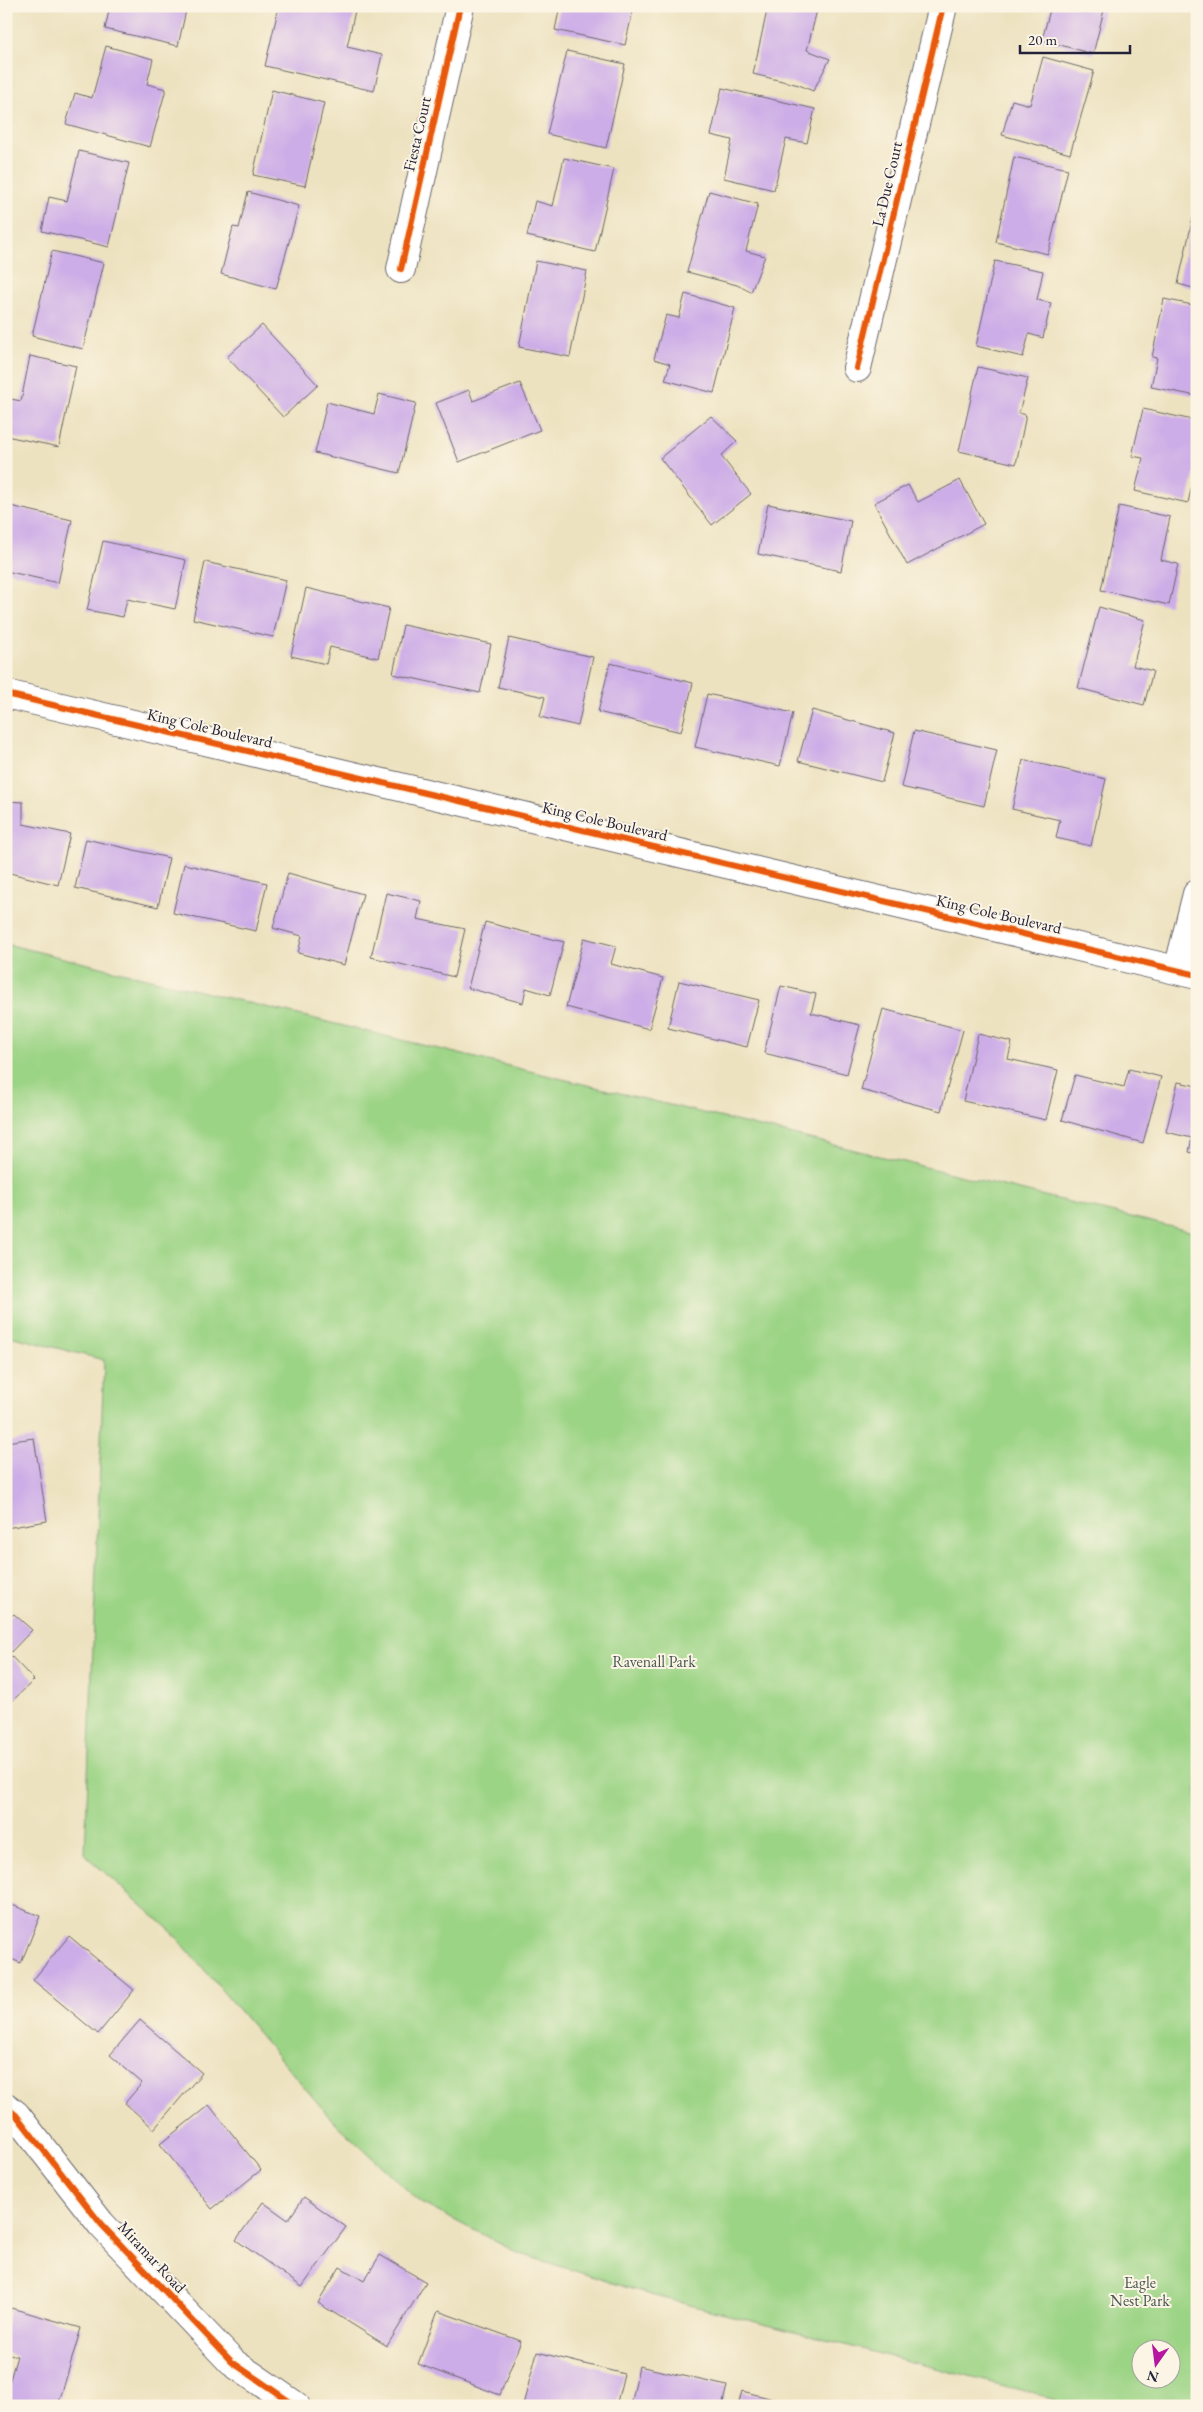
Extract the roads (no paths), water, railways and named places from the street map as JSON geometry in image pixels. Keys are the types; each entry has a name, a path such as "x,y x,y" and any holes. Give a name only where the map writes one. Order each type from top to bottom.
{"street":[{"name":"Fiesta Court","path":"401,269 460,6"},
{"name":"La Due Court","path":"857,368 943,6"},
{"name":"King Cole Boulevard","path":"6,694 1188,973"},
{"path":"1188,973 1197,894"},
{"name":"Miramar Road","path":"9,2116 101,2224 232,2362 296,2406"}],"park label":[{"name":"Ravenall Park","path":"654,1661"},
{"name":"Eagle Nest Park","path":"1140,2291"}]}
